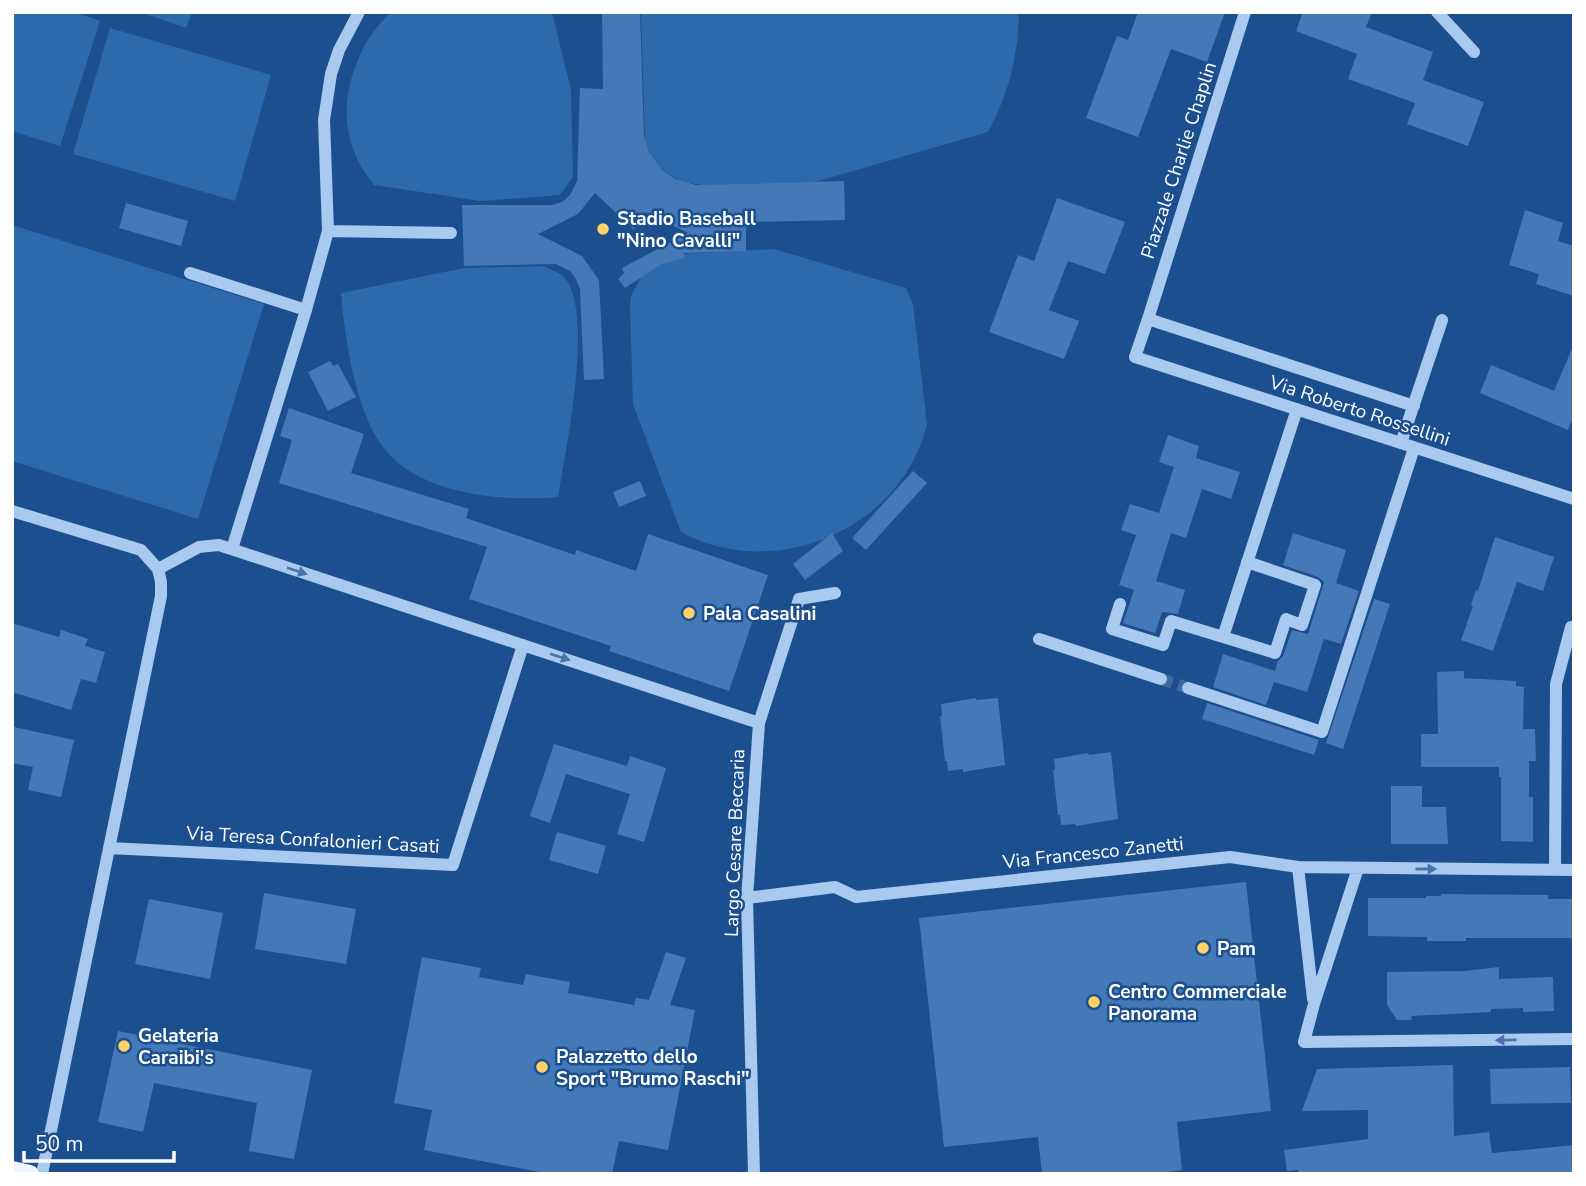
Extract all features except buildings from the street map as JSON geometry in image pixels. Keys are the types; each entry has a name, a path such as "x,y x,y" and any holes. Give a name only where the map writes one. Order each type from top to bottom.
{"main road":[{"path":"12,1170 28,1173"}],"street":[{"path":"232,549 328,231 324,120 331,74 339,50 359,12"},
{"name":"Piazzale Charlie Chaplin","path":"1135,357 1245,12"},
{"path":"1437,12 1474,52"},
{"path":"328,231 451,233"},
{"path":"190,273 306,310"},
{"path":"1148,319 1414,406"},
{"path":"1401,443 1442,320"},
{"name":"Via Roberto Rossellini","path":"1135,357 1574,499"},
{"path":"1223,637 1297,409"},
{"path":"1188,688 1322,732 1414,448"},
{"path":"12,511 141,550 158,569 161,582 161,596 42,1174"},
{"path":"158,569 199,547 219,545 759,723"},
{"path":"1120,604 1112,629 1163,646 1171,621 1275,653 1286,620 1302,625 1315,585 1247,562"},
{"name":"Largo Cesare Beccaria","path":"754,1174 747,898 759,723 799,599 835,593"},
{"path":"1555,870 1556,684 1571,627"},
{"path":"1039,639 1161,679"},
{"name":"Via Teresa Confalonieri Casati","path":"109,848 453,865 523,645"},
{"name":"Via Francesco Zanetti","path":"747,898 835,887 856,897 1230,857 1298,867 1574,870"},
{"path":"1298,867 1314,1004"},
{"path":"1358,868 1304,1042 1574,1038"}],"shaded area":[{"path":"12,12 74,12 100,21 60,146 12,131"},
{"path":"140,12 192,12 186,28"},
{"path":"390,12 552,12 571,90 573,177 560,195 480,201 374,185 362,169 354,151 349,134 348,98 357,61 374,31"},
{"path":"641,12 1019,12 1017,44 1011,74 1002,103 988,132 815,182 701,185 680,181 662,170 649,152 645,141"},
{"path":"110,28 271,75 235,201 73,154"},
{"path":"12,225 264,304 198,519 12,461"},
{"path":"774,249 906,288 913,304 927,424 913,461 891,492 863,518 830,536 794,548 756,551 718,546 681,532 633,404 630,306 631,296 645,270 683,254"},
{"path":"544,266 563,276 573,293 577,318 576,382 558,497 513,498 463,492 418,476 398,463 373,432 358,394 345,331 341,293 464,268"}],"tunnel":[{"path":"1161,679 1188,688"}],"place":[{"name":"Stadio Baseball \"Nino Cavalli\"","path":"603,229"},
{"name":"Pala Casalini","path":"689,613"},
{"name":"Pam","path":"1203,948"},
{"name":"Centro Commerciale Panorama","path":"1094,1002"},
{"name":"Gelateria Caraibi's","path":"124,1046"},
{"name":"Palazzetto dello Sport \"Brumo Raschi\"","path":"542,1067"}]}
